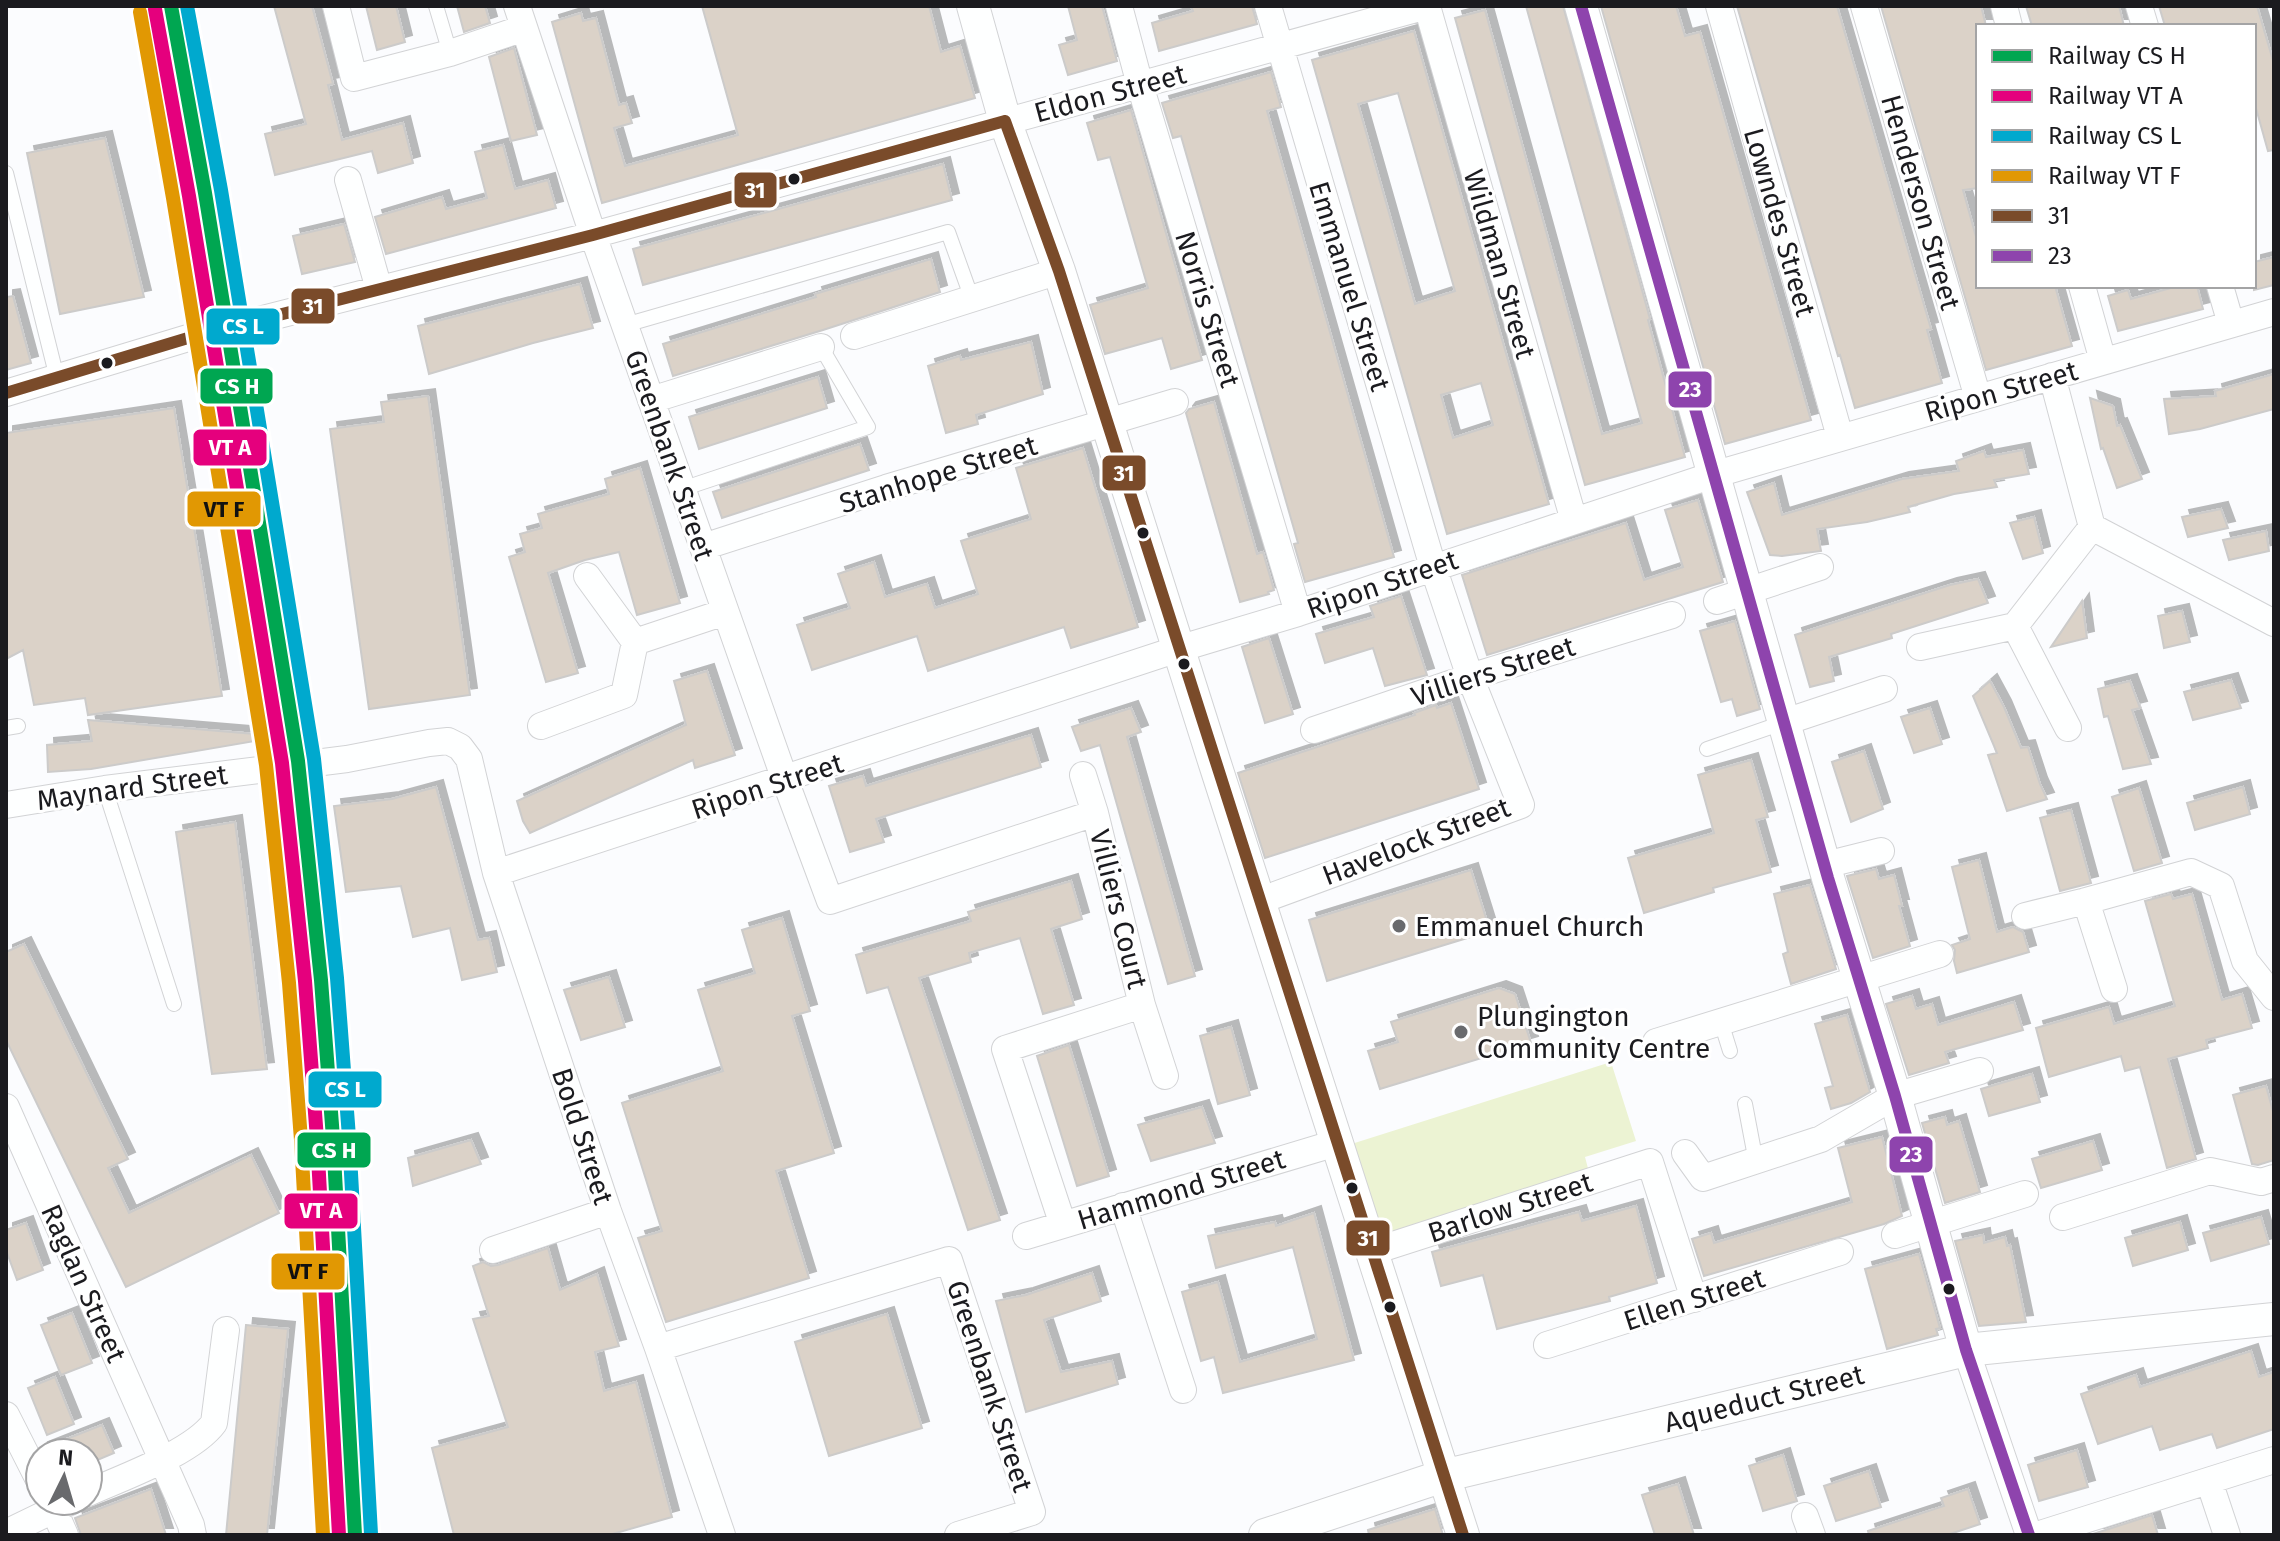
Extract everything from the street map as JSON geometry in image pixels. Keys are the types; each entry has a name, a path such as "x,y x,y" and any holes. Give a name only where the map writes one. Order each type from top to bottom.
{"street":[{"path":"336,6 354,78 450,53 521,12"},
{"path":"973,6 1005,121 1059,271 1463,1535"},
{"name":"Norris Street","path":"1119,6 1298,613"},
{"name":"Emmanuel Street","path":"1268,6 1433,567"},
{"name":"Eldon Street","path":"6,393 188,338 593,235 1427,6"},
{"name":"Wildman Street","path":"1427,6 1574,521"},
{"path":"1581,6 1713,475 1732,596 1785,722 1966,1350 2029,1535"},
{"name":"Lowndes Street","path":"1719,6 1840,437"},
{"name":"Henderson Street","path":"1864,6 1978,398"},
{"name":"Greenbank Street","path":"521,12 593,235 830,901"},
{"path":"348,180 379,289"},
{"path":"854,336 1059,271"},
{"path":"2083,288 2103,361"},
{"path":"2221,288 2231,324"},
{"name":"Ripon Street","path":"496,873 1713,475 2274,312"},
{"path":"651,400 821,347"},
{"path":"2052,376 2092,527 2274,623"},
{"name":"Stanhope Street","path":"703,547 886,488 1175,402"},
{"path":"1920,647 2015,626 2092,527"},
{"name":"Havelock Street","path":"1259,901 1521,805 1470,677 1433,567"},
{"path":"1732,596 1820,567"},
{"path":"541,726 624,695 635,642 587,576"},
{"path":"635,642 725,612"},
{"name":"Villiers Street","path":"1314,730 1470,677 1672,615"},
{"path":"2015,626 2068,728"},
{"path":"1785,722 1884,689"},
{"name":"Maynard Street","path":"6,805 105,789 347,759 448,741"},
{"name":"Bold Street","path":"448,741 460,747 469,759 496,873 608,1211 722,1535"},
{"name":"Villiers Court","path":"1063,1225 1005,1049 1142,1005 1083,775"},
{"name":"Villiers Court","path":"830,901 1095,813"},
{"path":"1825,865 1881,851"},
{"path":"2025,916 2191,872 2221,886 2245,961 2274,997"},
{"path":"2086,901 2114,989"},
{"path":"1656,1042 1940,954"},
{"path":"1142,1005 1165,1076"},
{"path":"1685,1153 1703,1178 1821,1139 1895,1096 1980,1071"},
{"name":"Raglan Street","path":"6,1107 193,1535"},
{"name":"Hammond Street","path":"1026,1236 1336,1143"},
{"name":"Barlow Street","path":"1371,1252 1650,1162 1694,1299"},
{"path":"2063,1217 2210,1171 2261,1182 2274,1178"},
{"path":"1895,1235 2025,1194"},
{"path":"1123,1206 1183,1390"},
{"path":"493,1250 608,1211"},
{"name":"Ellen Street","path":"1547,1345 1840,1252"},
{"name":"Greenbank Street","path":"658,1348 949,1260 1032,1512 958,1535"},
{"name":"Aqueduct Street","path":"1265,1535 1443,1476 1966,1350 2274,1319"},
{"path":"104,1486 162,1459 206,1433 214,1423 226,1330"},
{"path":"6,1415 24,1450"},
{"path":"2037,1535 2274,1460"},
{"path":"2209,1481 2227,1535"},
{"path":"6,1533 35,1517"}],"lane":[{"path":"436,6 450,53"},
{"path":"6,173 57,378"},
{"path":"625,325 948,232 972,299"},
{"path":"682,489 868,427 821,347"},
{"path":"1707,749 1785,722"},
{"path":"105,789 174,1004"},
{"path":"1721,1022 1730,1051"},
{"path":"1745,1104 1756,1162"}],"green space":[{"path":"1611,1062 1636,1141 1585,1157 1590,1176 1373,1244 1342,1147"}],"building":[{"path":"274,6 312,6 333,84 328,85 342,140 403,123 413,163 378,173 372,151 275,175 265,134 306,124"},
{"path":"366,6 396,6 405,42 377,50"},
{"path":"457,6 485,6 490,23 464,32"},
{"path":"702,6 929,6 941,52 960,46 975,98 602,203 552,22 581,13 583,21 596,18 619,105 626,103 632,123 614,128 625,166 738,135"},
{"path":"1068,6 1102,6 1117,61 1068,75 1059,45 1077,40"},
{"path":"1191,6 1252,6 1257,24 1159,51 1152,23 1193,11"},
{"path":"1526,6 1563,6 1685,457 1585,485 1455,18 1485,10 1602,434 1642,423"},
{"path":"1601,6 1676,6 1685,36 1700,32 1811,420 1725,444"},
{"path":"1737,6 1837,6 1931,329 1927,330 1942,383 1855,408"},
{"path":"1881,6 1981,6 1986,24 1976,24 1976,188 1963,190 1976,237 1976,288 2056,288 2072,346 1986,370"},
{"path":"2026,6 2119,6 2124,24 2031,24"},
{"path":"2159,6 2257,6 2274,64 2274,150 2268,151 2256,108 2256,24 2164,24"},
{"path":"1414,31 1549,504 1447,534 1312,60","holes":["1398,93 1455,291 1415,304 1358,104","1481,383 1493,425 1453,438 1441,395"]},
{"path":"514,48 537,135 511,141 489,57"},
{"path":"1271,72 1281,107 1267,111 1394,557 1305,582 1294,544 1298,543 1181,136 1173,138 1162,103"},
{"path":"1131,110 1202,360 1171,369 1162,338 1105,354 1090,305 1148,288 1110,157 1098,160 1087,123"},
{"path":"105,138 144,297 60,314 27,153"},
{"path":"503,145 515,189 548,180 556,208 386,254 375,217 442,197 446,209 487,198 475,152"},
{"path":"943,164 952,200 643,285 633,249"},
{"path":"344,224 355,262 302,274 293,236"},
{"path":"2274,257 2274,285 2254,290 2256,262"},
{"path":"931,259 940,292 673,376 663,344"},
{"path":"580,284 593,328 429,374 418,326"},
{"path":"2171,288 2198,288 2203,309 2118,331 2108,296 2128,290 2131,299"},
{"path":"13,296 31,363 6,370 6,297"},
{"path":"1031,342 1043,394 976,415 978,424 946,433 928,366 960,356 961,360"},
{"path":"2274,374 2274,409 2169,434 2164,399 2216,396 2215,391"},
{"path":"818,377 827,408 699,449 689,417"},
{"path":"428,396 470,695 369,709 330,429 384,422 381,402"},
{"path":"2090,398 2113,406 2117,426 2120,425 2142,479 2117,488 2101,449"},
{"path":"1214,402 1257,554 1263,552 1274,590 1240,602 1186,413 1189,409"},
{"path":"174,408 222,696 88,715 85,698 34,705 23,650 6,659 6,433"},
{"path":"860,444 869,470 722,518 713,492"},
{"path":"1083,448 1138,627 1071,648 1064,627 928,671 917,636 812,670 797,625 850,608 838,574 874,562 885,597 927,584 935,608 978,594 961,541 1031,519 1016,468"},
{"path":"2023,450 2029,474 1994,480 1997,487 1954,494 1908,507 1910,512 1817,529 1821,551 1770,555 1747,492 1774,483 1782,515 1902,479 1959,471 1956,461 1984,451 1986,457"},
{"path":"640,468 680,603 637,615 619,552 548,573 578,673 546,682 509,557 525,552 520,534 542,528 538,514 609,494 605,479"},
{"path":"1698,500 1723,582 1487,655 1462,575 1626,523 1644,580 1683,567 1665,510"},
{"path":"2221,509 2228,528 2188,537 2182,517"},
{"path":"2034,517 2043,553 2023,559 2010,523"},
{"path":"2266,531 2269,551 2229,560 2223,540"},
{"path":"1978,579 1988,603 1829,657 1834,681 1810,687 1795,635 1950,585"},
{"path":"1401,596 1427,675 1385,686 1373,648 1325,663 1316,634 1374,617 1370,606"},
{"path":"2082,601 2087,638 2051,647"},
{"path":"2182,611 2190,642 2164,648 2158,616"},
{"path":"1735,621 1760,709 1737,716 1732,699 1721,702 1700,631"},
{"path":"1269,638 1293,714 1265,723 1242,647"},
{"path":"707,671 735,755 695,768 693,760 530,833 517,801 686,725 674,681"},
{"path":"2231,680 2241,708 2193,720 2184,692"},
{"path":"1990,681 2021,748 2028,747 2047,799 2007,811 1988,755 1997,753 1973,696"},
{"path":"2130,681 2140,708 2132,710 2151,764 2123,769 2108,716 2104,717 2098,689"},
{"path":"1451,703 1479,789 1265,858 1238,773 1415,715 1436,705 1437,708"},
{"path":"1131,708 1141,732 1127,737 1195,976 1168,984 1100,745 1081,751 1072,727"},
{"path":"1930,708 1942,744 1914,753 1901,717"},
{"path":"88,720 255,734 255,741 91,769 48,772 47,745 92,741"},
{"path":"1031,735 1041,767 876,819 884,842 850,852 829,786 863,776 866,786"},
{"path":"1864,751 1883,809 1851,822 1832,762"},
{"path":"1751,760 1768,817 1756,820 1771,872 1713,888 1714,892 1644,913 1628,858 1714,833 1698,775"},
{"path":"436,787 478,940 489,938 497,972 462,980 450,928 413,937 401,886 346,892 334,806 392,799"},
{"path":"2243,787 2250,814 2195,830 2187,803"},
{"path":"2139,788 2162,863 2134,871 2112,797"},
{"path":"2071,810 2091,883 2060,891 2040,818"},
{"path":"235,822 267,1069 212,1074 176,832"},
{"path":"1979,860 1997,932 2013,927 2023,932 2029,952 1957,973 1952,945 1970,939 1952,867"},
{"path":"1876,869 1879,879 1894,875 1910,946 1873,958 1847,876"},
{"name":"Emmanuel Church","path":"1471,870 1490,931 1327,981 1309,920"},
{"path":"1071,881 1082,919 1051,929 1074,1005 1043,1014 1020,938 969,953 971,962 919,978 1000,1220 968,1230 888,987 867,993 856,955 971,921 968,912"},
{"path":"1810,885 1836,969 1791,984 1783,954 1788,952 1774,894"},
{"path":"2171,894 2173,899 2192,894 2222,1000 2242,994 2252,1028 2206,1040 2208,1048 2168,1059 2196,1159 2167,1168 2140,1067 2125,1071 2121,1056 2049,1077 2036,1028 2109,1007 2114,1024 2175,1006 2145,901"},
{"path":"782,918 810,1011 792,1016 834,1153 776,1171 809,1278 666,1322 638,1238 662,1231 622,1103 723,1071 698,990 755,973 742,930"},
{"path":"24,944 128,1159 108,1168 129,1213 251,1155 279,1213 126,1287 6,1040 6,952"},
{"path":"609,977 625,1027 581,1040 564,990"},
{"name":"Plungington Community Centre","path":"1499,988 1515,994 1531,1043 1380,1089 1368,1051 1398,1042 1391,1022"},
{"path":"1912,996 1916,1009 1932,1004 1938,1025 2014,1002 2023,1030 1945,1052 1949,1063 1909,1075 1886,1004"},
{"path":"1847,1015 1870,1092 1851,1103 1831,1109 1825,1088 1833,1086 1815,1024"},
{"path":"1231,1027 1250,1095 1218,1104 1200,1036"},
{"path":"1069,1045 1109,1176 1077,1186 1037,1056"},
{"path":"2032,1074 2040,1102 1989,1116 1981,1089"},
{"path":"2266,1086 2274,1115 2274,1160 2258,1165 2252,1164 2233,1095"},
{"path":"1202,1107 1215,1143 1151,1161 1138,1125"},
{"path":"1945,1117 1947,1125 1959,1121 1980,1192 1945,1203 1922,1123"},
{"path":"1882,1137 1902,1216 1884,1224 1704,1276 1692,1239 1711,1233 1714,1243 1852,1202 1838,1148"},
{"path":"471,1140 481,1164 413,1186 408,1158"},
{"path":"2093,1141 2102,1170 2041,1188 2032,1159"},
{"path":"1636,1206 1657,1283 1609,1297 1610,1301 1497,1329 1483,1275 1441,1286 1432,1252 1579,1212 1582,1221"},
{"path":"1314,1213 1354,1360 1223,1393 1214,1357 1201,1361 1182,1292 1218,1282 1240,1362 1317,1339 1293,1247 1216,1268 1208,1236 1275,1222 1276,1226"},
{"path":"2261,1217 2269,1244 2211,1261 2203,1233"},
{"path":"2180,1222 2188,1250 2133,1266 2125,1238"},
{"path":"26,1223 43,1270 17,1280 6,1250 6,1230"},
{"path":"1983,1235 1984,1243 2005,1237 2007,1246 2010,1245 2026,1322 1979,1326 1955,1241"},
{"path":"548,1248 560,1290 597,1274 619,1346 595,1352 604,1391 636,1382 672,1517 609,1535 454,1535 432,1448 508,1427 473,1319 489,1316 473,1266 483,1262 498,1265"},
{"path":"1919,1254 1940,1328 1936,1329 1938,1335 1887,1349 1865,1269"},
{"path":"1092,1273 1101,1301 1044,1320 1061,1372 1112,1361 1118,1384 1026,1412 996,1301 1026,1295"},
{"path":"72,1313 92,1363 61,1375 41,1325"},
{"path":"887,1314 922,1428 829,1456 795,1342"},
{"path":"246,1325 288,1329 267,1535 226,1535"},
{"path":"2251,1351 2259,1377 2274,1372 2274,1429 2217,1448 2212,1434 2160,1450 2152,1426 2098,1444 2081,1394 2136,1375 2140,1387"},
{"path":"55,1377 74,1424 47,1435 28,1388"},
{"path":"102,1425 114,1453 104,1457 104,1437 72,1437"},
{"path":"2077,1450 2088,1487 2039,1501 2028,1465"},
{"path":"1783,1455 1797,1501 1763,1511 1749,1466"},
{"path":"1869,1471 1881,1507 1836,1521 1824,1486"},
{"path":"1678,1484 1694,1535 1655,1535 1642,1495"},
{"path":"151,1489 166,1535 81,1535 75,1518 104,1517 104,1507"},
{"path":"1968,1489 1980,1524 1947,1535 1869,1535 1868,1531 1944,1506 1941,1498"},
{"path":"1435,1509 1443,1535 1369,1535 1368,1530"},
{"path":"2152,1515 2158,1535 2090,1535"}],"transit line":[{"path":"171,6 205,193 298,761 321,980 333,1138 355,1535"},
{"path":"187,6 221,190 314,759 337,978 349,1137 371,1534"},
{"name":"23","path":"1581,6 1828,878 1895,1096 1966,1350 2029,1535"},
{"path":"155,9 189,196 282,763 305,981 317,1139 339,1535"},
{"path":"140,12 266,765 289,983 301,1140 323,1535"},
{"name":"31","path":"1005,121 1059,271 1463,1535"},
{"name":"31","path":"6,393 188,338 593,235 1005,121"}],"place":[{"name":"Emmanuel Church","path":"1399,926"},
{"name":"Plungington Community Centre","path":"1461,1032"}]}
